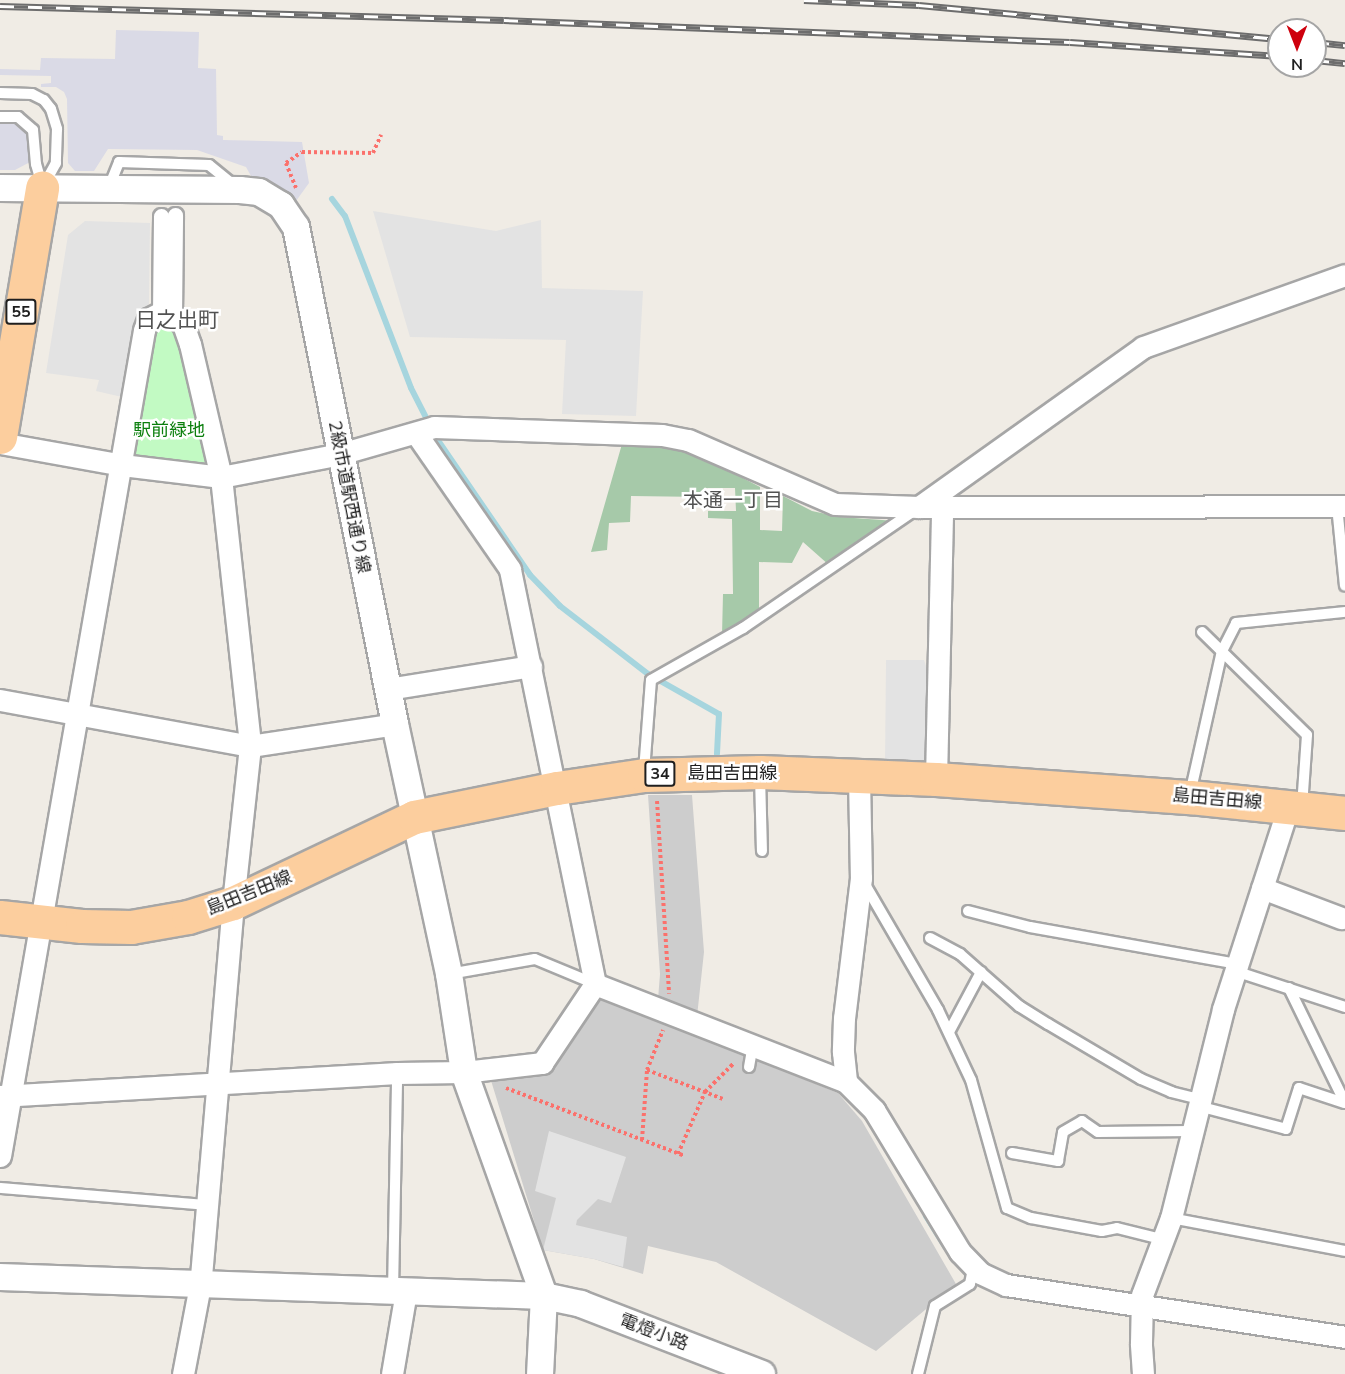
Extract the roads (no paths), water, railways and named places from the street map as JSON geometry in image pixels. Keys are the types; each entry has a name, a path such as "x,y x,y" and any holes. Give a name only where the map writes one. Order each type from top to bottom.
{"main road":[{"name":"55","path":"0,437 42,188"},
{"name":"島田吉田線","path":"0,918 82,926 131,927 188,917 233,903 414,817 556,788 650,775 760,772 936,778 1190,797 1295,806 1345,813"}],"street":[{"path":"0,188 42,188"},
{"name":"2級市道駅西通り線","path":"42,188 249,191 281,205 296,227 394,724 449,974 465,1072 544,1296"},
{"path":"167,315 168,216"},
{"path":"919,507 1143,346 1345,275"},
{"path":"0,1156 6,1096 79,714 123,465 144,330 148,319 167,315 183,324 190,344 221,477 250,746 233,903 200,1285 183,1374"},
{"path":"0,443 123,465 221,477 340,454 434,427 662,435 688,440 835,504 919,507 1341,506"},
{"path":"6,1096 397,1073 465,1072 542,1063 595,984 510,569 416,433"},
{"path":"936,778 942,507"},
{"path":"388,689 531,666"},
{"path":"0,700 250,746 394,724"},
{"path":"846,1082 843,1052 844,1018 861,878 859,777"},
{"path":"1143,1374 1142,1295 1161,1239 1171,1218 1236,967 1262,888 1295,806"},
{"path":"1262,888 1341,918"},
{"path":"595,984 846,1082 874,1110 960,1252 980,1273 1006,1285 1345,1337"},
{"name":"電燈小路","path":"0,1277 544,1296 581,1304 762,1374"},
{"path":"392,1374 400,1291"},
{"path":"540,1374 544,1296"}],"lane":[{"path":"0,93 32,94 44,100 51,109 57,129 56,163 42,188"},
{"path":"0,117 18,117 33,130 36,164 42,188"},
{"path":"1341,506 1345,586"},
{"path":"650,775 655,677 743,628 919,507"},
{"path":"1190,797 1222,651 1236,624 1345,612"},
{"path":"1202,632 1307,735 1295,806"},
{"path":"760,772 762,851"},
{"path":"861,878 948,1032 971,1080 1007,1208 1031,1218 1102,1231 1117,1228 1161,1239"},
{"path":"968,911 1030,927 1236,967 1345,1007"},
{"path":"930,938 960,954 1019,1006 1141,1079 1171,1092 1199,1103 1286,1129 1299,1088 1345,1103"},
{"path":"449,974 535,959 595,984"},
{"path":"948,1032 981,972"},
{"path":"1289,988 1345,1103"},
{"path":"749,1067 753,1044"},
{"path":"397,1073 400,1291"},
{"path":"1012,1153 1058,1161 1063,1132 1082,1121 1098,1132 1192,1131"},
{"path":"0,1188 206,1205"},
{"path":"1171,1218 1345,1251"},
{"path":"918,1374 935,1306 970,1284 973,1268"}],"waterway":[{"path":"332,199 345,216 411,388 437,439 530,575 560,606 648,674 719,714 717,754"},
{"path":"926,1216 946,1248"}],"railway":[{"path":"804,0 919,5 1267,38"},
{"path":"0,6 504,20 1070,42 1267,55"},
{"path":"1327,43 1345,45"},
{"path":"1327,61 1345,63"}],"district":[{"name":"日之出町","path":"177,320"},
{"name":"本通一丁目","path":"733,500"}],"park label":[{"name":"駅前緑地","path":"169,430"}]}
